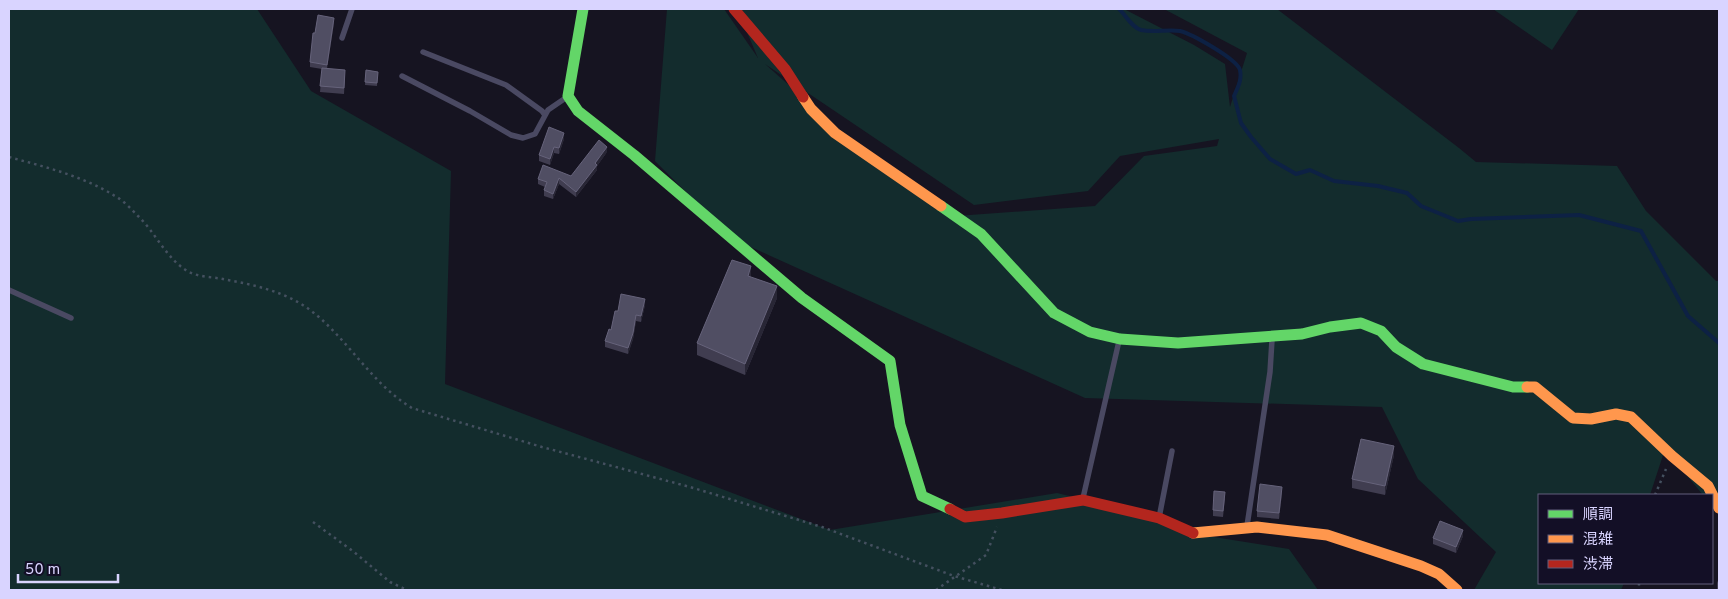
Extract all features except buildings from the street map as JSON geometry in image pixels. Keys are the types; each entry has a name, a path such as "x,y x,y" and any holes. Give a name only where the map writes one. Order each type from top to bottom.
{"street":[{"path":"583,9 568,96 578,111 634,155 802,298 890,361 900,425 922,496 966,517 1082,500 1159,518 1195,534 1257,527 1327,535 1385,553 1440,574 1457,590"},
{"path":"734,9 785,70 811,109 835,133 981,234 1054,313 1090,332 1120,339 1178,343 1272,338 1361,323 1381,331 1396,347 1423,364 1513,387 1535,387 1573,418 1591,419 1616,414 1631,417 1672,456 1708,486 1712,494"},
{"path":"1713,496 1719,508"}],"lane":[{"path":"342,38 352,9"},
{"path":"423,52 506,85 545,115"},
{"path":"402,76 470,111 511,136 523,138 535,134 548,110 568,96"},
{"path":"9,290 70,318"},
{"path":"1247,528 1270,372 1272,338"},
{"path":"1082,500 1120,339"},
{"path":"1159,518 1172,451"}],"path":[{"path":"9,157 67,173 116,196 140,218 176,261 191,273 256,286 295,299 334,331 401,402 412,408 542,447 690,487 822,527 954,576 1002,590"},
{"path":"1655,494 1672,456"},
{"path":"936,590 986,555 1002,513"},
{"path":"313,522 354,552 390,582 407,590"}],"green space":[{"path":"9,9 257,9 311,91 451,171 445,384 830,530 1057,493 1159,518 1195,534 1289,549 1318,590 9,590"},
{"path":"667,9 724,9 758,58 737,9 1124,9 1194,45 1225,64 1230,107 1247,53 1164,9 1277,9 1476,162 1617,166 1646,211 1716,281 1719,281 1719,515 1713,494 1702,494 1665,449 1650,494 1538,494 1538,584 1624,584 1621,590 1474,590 1496,552 1418,479 1382,407 1085,398 733,239 655,161","holes":["765,64 974,205 1088,191 1120,156 1219,139 1217,146 1144,156 1095,206 956,216 878,164"]},
{"path":"1493,9 1579,9 1552,50"}],"waterway":[{"path":"1119,9 1131,24 1141,30 1170,30 1186,33 1223,54 1237,65 1240,70 1240,80 1234,96 1241,123 1270,159 1296,174 1310,170 1334,181 1378,186 1407,193 1421,206 1458,221 1579,215 1641,231 1688,316 1719,343"}],"traffic: fast":[{"path":"583,9 568,96 578,111 634,155 802,298 890,361 900,425 922,496 950,509"},
{"path":"941,206 981,234 1054,313 1090,332 1120,339 1178,343 1302,334 1330,327 1361,323 1381,331 1396,347 1423,364 1513,387 1527,387"}],"traffic: slow":[{"path":"803,97 811,109 835,133 941,206"},
{"path":"1527,387 1535,387 1573,418 1591,419 1616,414 1631,417 1672,456 1708,486 1712,494"},
{"path":"1713,496 1719,508"},
{"path":"1193,533 1257,527 1327,535 1421,566 1439,574 1457,590"}],"traffic: jam":[{"path":"734,9 785,69 803,97"},
{"path":"950,509 965,517 1083,500 1159,518 1193,533"}]}
